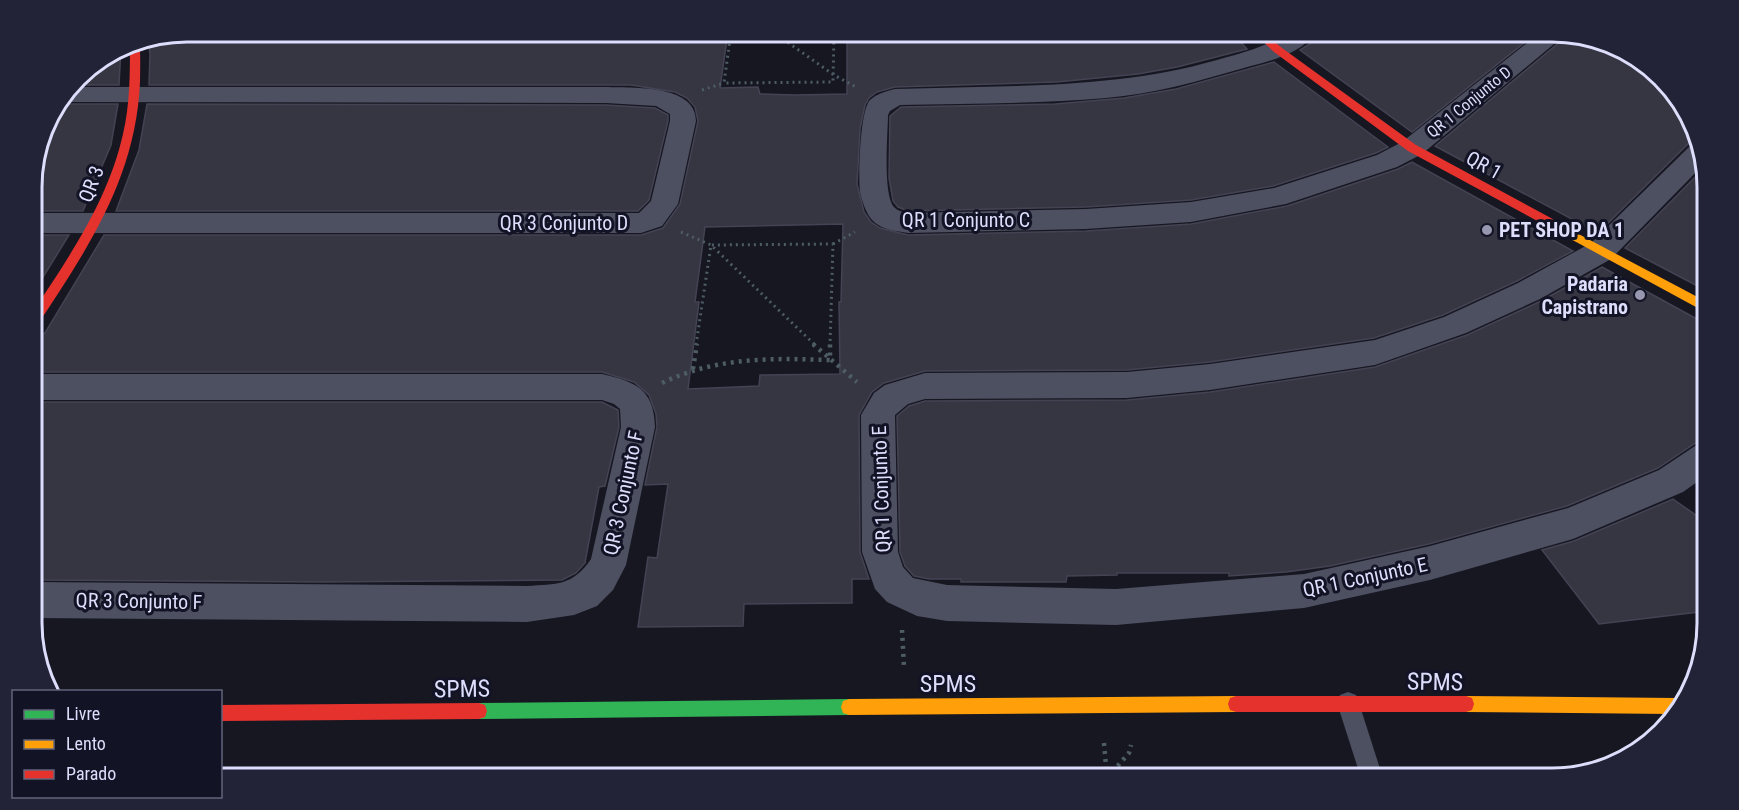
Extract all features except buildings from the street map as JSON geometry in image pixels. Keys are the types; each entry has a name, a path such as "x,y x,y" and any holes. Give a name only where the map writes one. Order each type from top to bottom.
{"street":[{"name":"QR 1","path":"1269,42 1412,148 1697,303"},
{"path":"882,104 895,97 917,95 1106,90 1145,85 1206,71 1278,50 1290,42"},
{"name":"QR 1 Conjunto D","path":"1412,148 1542,42"},
{"name":"QR 3","path":"42,308 97,223 126,145 134,95 135,52"},
{"name":"QR 3 Conjunto D","path":"42,223 624,224 652,219 664,204 683,121 683,112 670,101 606,95 76,95"},
{"name":"QR 1 Conjunto C","path":"882,104 875,115 874,191 879,208 884,215 895,221 908,223 1086,219 1191,212 1276,197 1387,161 1412,148"},
{"name":"QR 1 Conjunto E","path":"1694,158 1601,251 1529,291 1455,325 1375,352 1210,378 1127,385 925,386 903,390 883,404 878,415 880,552 888,577 900,590 917,598 947,603 1116,607 1304,591 1430,563 1573,523 1671,481 1697,463"},
{"path":"42,387 602,387 624,392 632,399"},
{"name":"QR 3 Conjunto F","path":"42,600 527,604 561,601 578,596 586,593 599,581 608,565 638,427 639,411 632,399"},
{"name":"SPMS","path":"222,713 1348,703 1671,706"}],"lane":[{"path":"1348,703 1369,768"}],"path":[{"path":"730,42 724,83 833,82 834,42"},
{"path":"788,42 834,75 882,104"},
{"path":"652,219 711,244 830,360 883,404"},
{"path":"711,244 833,244 830,360"},
{"path":"693,369 711,244"},
{"path":"632,399 693,369 760,358 830,360"},
{"path":"900,590 906,707"},
{"path":"1105,748 1106,768"}],"traffic: fast":[{"path":"479,711 849,707"}],"traffic: slow":[{"path":"1571,234 1697,303"},
{"path":"849,707 1236,704"},
{"path":"1466,704 1671,706"}],"traffic: jam":[{"path":"1269,42 1412,148 1571,234"},
{"path":"42,308 90,233 113,184 131,122 135,52"},
{"path":"1236,704 1466,704"},
{"path":"222,713 479,711"}],"place":[{"name":"PET SHOP DA 1","path":"1487,230"},
{"name":"Padaria Capistrano","path":"1640,295"}]}
